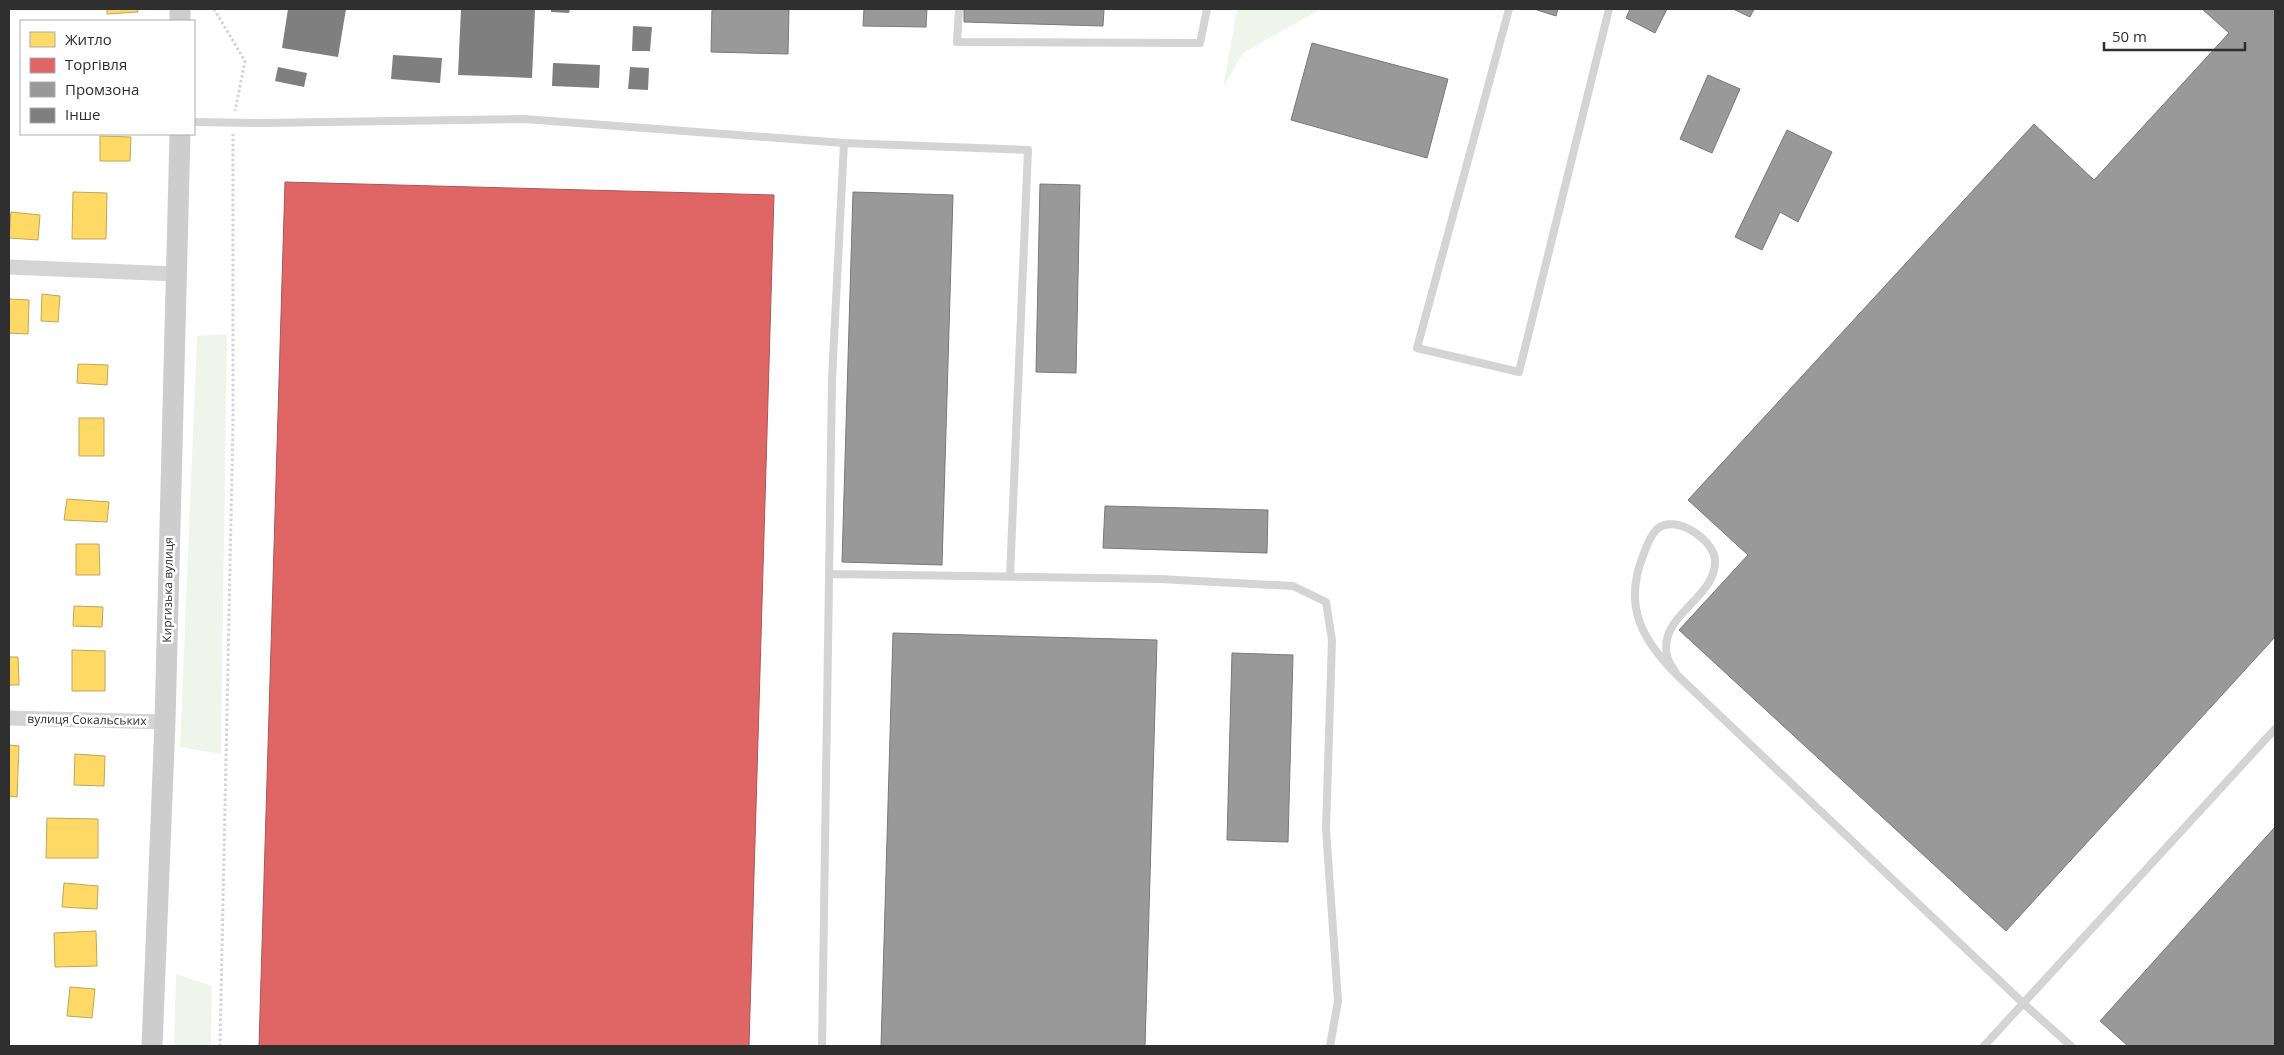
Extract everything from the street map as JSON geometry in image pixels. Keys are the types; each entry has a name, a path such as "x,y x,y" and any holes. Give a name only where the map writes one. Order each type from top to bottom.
{"street":[{"name":"Киргизька вулиця","path":"152,1046 165,722 180,135"},
{"path":"9,267 176,274"},
{"name":"вулиця Сокальських","path":"9,718 165,722"}],"lane":[{"path":"959,9 957,42 1200,43 1207,9"},
{"path":"1509,9 1417,348 1519,372 1609,9"},
{"path":"195,122 261,124 524,119 844,143 1028,150 1010,577"},
{"path":"822,1046 832,379 844,143"},
{"path":"1677,675 1667,656 1668,635 1708,583 1714,570 1715,558 1712,549 1701,537 1676,523 1667,524 1658,529 1648,543 1640,564 1635,588 1639,625 1654,650 1677,675 2024,1004 2071,1046"},
{"path":"830,574 1160,579 1293,586 1326,602 1332,640 1326,829 1338,1001 1330,1046"},
{"path":"1984,1046 2275,729"}],"path":[{"path":"214,9 245,61 233,122 234,424 220,1046"}],"shaded area":[{"path":"1237,9 1321,9 1243,53 1223,88"},
{"path":"227,334 221,754 180,747 197,336"},
{"path":"176,974 212,986 211,1046 174,1046"}],"building: Житло":[{"path":"107,9 137,9 138,12 107,14"},
{"path":"100,136 131,137 130,161 100,161"},
{"path":"73,192 107,193 106,239 72,239"},
{"path":"11,212 40,215 38,240 9,238"},
{"path":"42,294 60,296 58,322 41,321"},
{"path":"9,299 29,300 28,334 9,333"},
{"path":"78,364 108,365 107,385 77,383"},
{"path":"79,418 104,418 104,456 79,456"},
{"path":"67,499 109,502 107,522 64,520"},
{"path":"76,544 99,544 100,575 76,575"},
{"path":"74,606 103,607 102,627 73,626"},
{"path":"72,650 105,651 105,691 72,691"},
{"path":"9,657 18,657 19,685 9,685"},
{"path":"9,745 19,746 17,797 9,796"},
{"path":"75,754 105,756 104,786 74,785"},
{"path":"47,818 98,819 98,858 46,858"},
{"path":"64,883 98,886 97,909 62,907"},
{"path":"96,931 97,966 55,967 54,933"},
{"path":"70,987 95,989 92,1018 67,1016"}],"building: Торгівля":[{"path":"285,182 774,195 749,1046 259,1046"}],"building: Промзона":[{"path":"712,9 789,9 788,54 711,52"},
{"path":"864,9 927,9 926,27 863,26"},
{"path":"964,9 1104,9 1103,26 964,22"},
{"path":"1534,9 1558,9 1556,16"},
{"path":"1630,9 1667,9 1655,33 1626,18"},
{"path":"1733,9 1754,9 1750,17"},
{"path":"2202,9 2275,9 2275,637 2006,931 1679,630 1748,555 1688,500 2034,124 2094,180 2229,33"},
{"path":"1312,43 1448,79 1427,158 1291,120"},
{"path":"1708,75 1740,89 1712,153 1680,139"},
{"path":"1787,130 1832,152 1798,222 1780,212 1762,250 1735,237"},
{"path":"1040,184 1080,185 1076,373 1036,372"},
{"path":"853,192 953,195 942,565 842,562"},
{"path":"1105,506 1268,510 1267,553 1103,548"},
{"path":"893,633 1157,640 1145,1046 881,1046"},
{"path":"1232,653 1293,655 1288,842 1227,840"},
{"path":"2275,827 2275,1046 2128,1046 2100,1021"}],"building: Інше":[{"path":"288,9 346,9 338,57 282,48"},
{"path":"461,9 535,9 532,78 458,75"},
{"path":"551,9 570,9 569,13 551,12"},
{"path":"633,26 652,27 650,51 632,51"},
{"path":"393,55 442,58 440,83 391,79"},
{"path":"553,63 600,65 599,88 552,86"},
{"path":"278,67 307,73 304,87 275,81"},
{"path":"630,67 649,68 648,90 628,89"}]}
